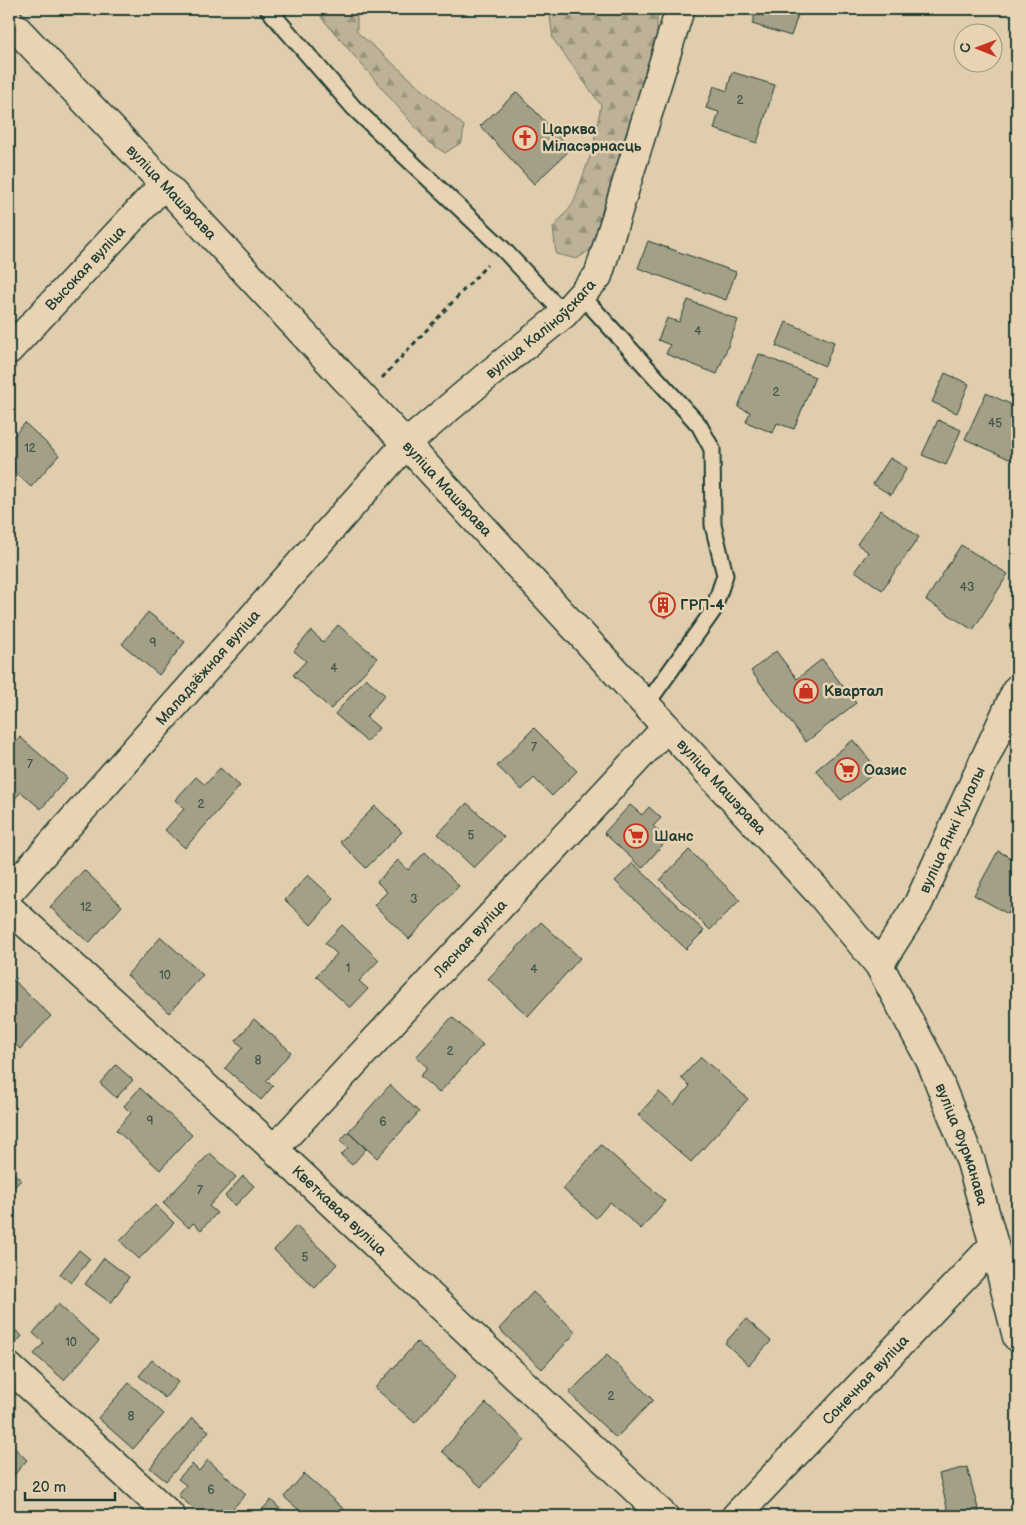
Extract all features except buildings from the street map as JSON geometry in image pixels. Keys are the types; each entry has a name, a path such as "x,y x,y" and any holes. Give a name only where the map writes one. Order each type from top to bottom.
{"street":[{"name":"вуліца Каліноўскага","path":"406,444 573,304 598,276 680,9"},
{"name":"вуліца Машэрава","path":"9,21 364,398 822,896 879,965"},
{"name":"Высокая вуліца","path":"9,350 164,184"},
{"name":"Маладзёжная вуліца","path":"9,892 406,444"},
{"name":"вуліца Янкі Купалы","path":"879,965 918,904 1017,690"},
{"name":"Лясная вуліца","path":"274,1149 666,728"},
{"name":"Кветкавая вуліца","path":"9,908 274,1149 664,1516"},
{"name":"вуліца Фурманава","path":"879,965 931,1062 971,1162 1017,1337"},
{"name":"Сонечная вуліца","path":"736,1516 994,1245"},
{"path":"9,1367 171,1516"}],"lane":[{"path":"268,9 354,108 503,248 573,304 699,425 712,449 713,525 725,575 713,612 646,705"}],"path":[{"path":"364,398 503,248"}],"green space":[{"path":"323,9 357,9 357,32 464,126 462,142 445,153 428,142 321,17"},
{"path":"549,9 657,9 657,45 615,183 591,249 577,259 556,254 553,228 573,204 593,148 601,105 553,39"}],"place":[{"name":"Царква Міласэрнасць","path":"525,138"},
{"name":"ГРП-4","path":"663,605"},
{"name":"Квартал","path":"806,691"},
{"name":"Оазис","path":"847,770"},
{"name":"Шанс","path":"636,836"}]}
